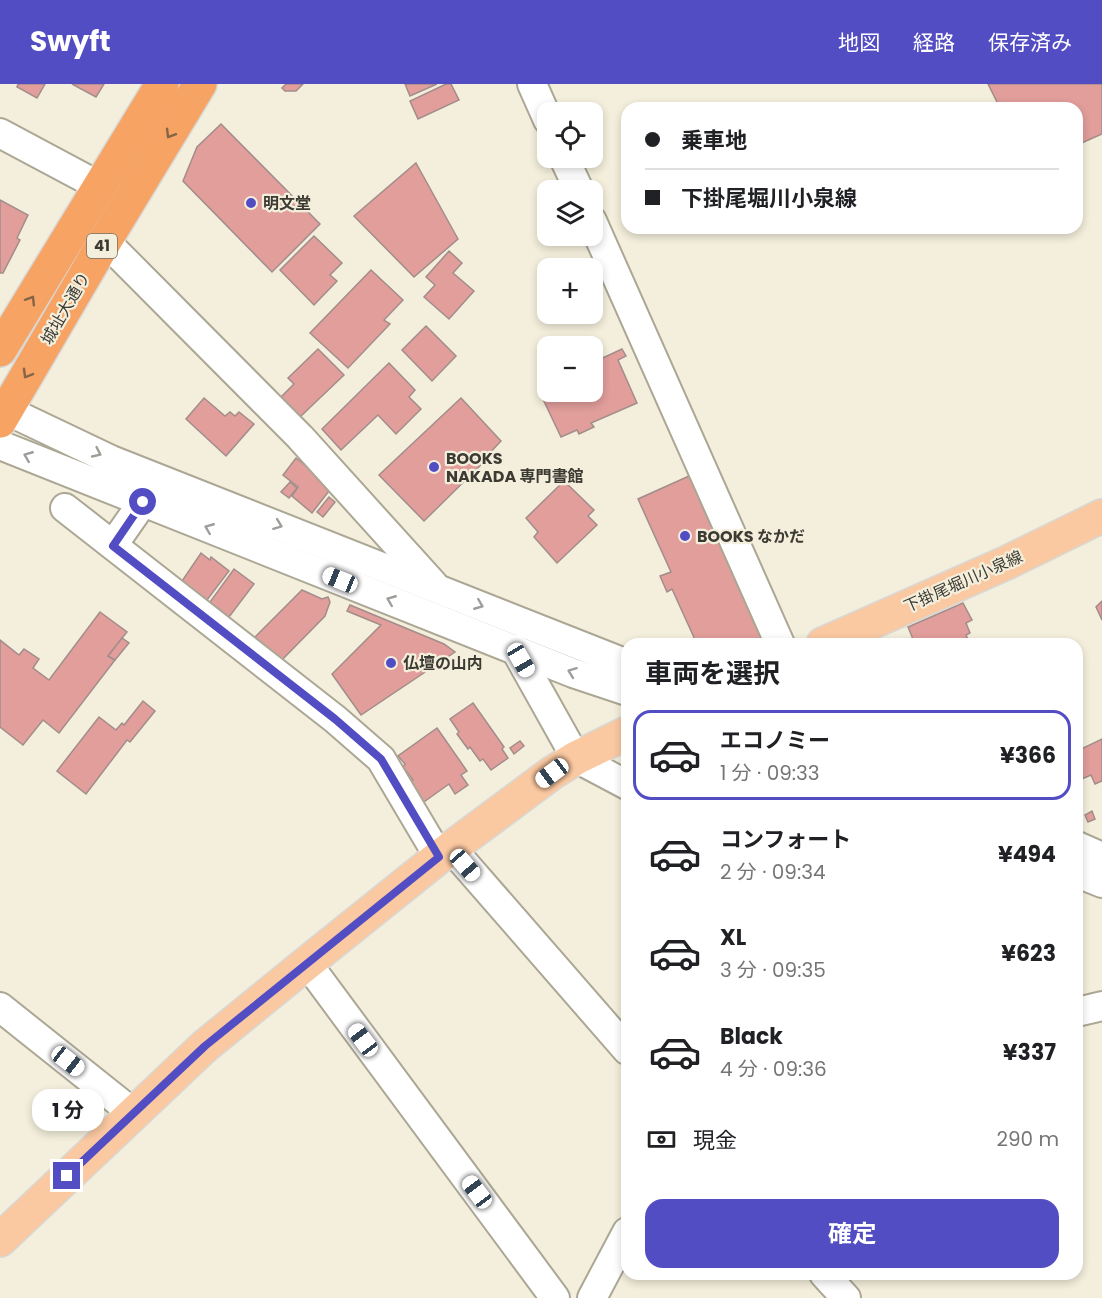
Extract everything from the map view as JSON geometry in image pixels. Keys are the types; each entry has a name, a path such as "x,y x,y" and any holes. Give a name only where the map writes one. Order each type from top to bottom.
{"highway":[{"name":"城址大通り","path":"0,350 162,84"},
{"name":"城址大通り","path":"2,412 200,84"}],"main road":[{"name":"下掛尾堀川小泉線","path":"836,638 1005,563 1102,516"},
{"path":"0,1240 205,1046 307,963 445,852 552,773 621,735"}],"street":[{"path":"532,84 540,102"},
{"path":"0,133 101,187"},
{"path":"105,241 300,437 436,588"},
{"path":"603,246 777,638"},
{"path":"2,412 111,460 621,662"},
{"path":"0,445 621,689"},
{"path":"113,546 143,502"},
{"path":"65,508 335,719 381,759 445,852 621,1043"},
{"path":"515,649 576,758 621,783"},
{"path":"1083,849 1102,857"},
{"path":"1083,875 1102,883"},
{"path":"307,963 555,1298"},
{"path":"1083,1011 1102,1006"},
{"path":"0,1008 133,1113"},
{"path":"592,1298 621,1243"},
{"path":"830,1280 846,1298"}],"building":[{"path":"18,84 45,84 37,98 17,87"},
{"path":"72,84 104,84 96,97"},
{"path":"286,84 303,84 296,91 285,91 282,88"},
{"path":"405,84 437,84 410,96"},
{"path":"446,84 451,84 459,100 418,119 410,101"},
{"path":"988,84 1102,84 1102,134 1083,142 1083,102 997,102"},
{"name":"明文堂","path":"221,124 320,224 272,272 183,181 197,147"},
{"path":"416,163 458,239 414,277 354,216"},
{"path":"0,200 28,215 17,238 20,240 3,273 0,273"},
{"path":"314,236 342,263 330,275 337,281 314,305 280,270"},
{"path":"449,251 462,263 453,273 474,291 449,319 424,297 435,285 426,277"},
{"path":"371,270 403,300 384,320 390,324 348,368 310,333"},
{"path":"426,326 456,356 432,381 402,350"},
{"path":"318,349 344,375 300,417 281,397 294,384 288,378"},
{"path":"622,349 626,356 618,360 637,403 591,423 594,427 579,434 577,430 561,437 544,402 603,402 603,358"},
{"path":"389,363 415,390 409,397 421,409 396,434 378,415 341,450 322,429"},
{"path":"204,398 225,416 230,412 235,416 239,412 254,424 226,456 186,419"},
{"name":"BOOKS NAKADA 専門書館","path":"461,398 501,441 486,457 488,458 424,521 379,475"},
{"path":"296,458 332,487 312,513 292,496 298,487 283,475"},
{"name":"BOOKS なかだ","path":"689,476 761,638 694,638 672,589 667,592 660,576 671,572 638,499"},
{"path":"564,481 594,510 588,516 597,525 557,563 534,537 538,532 526,518"},
{"path":"290,482 297,488 289,498 281,492"},
{"path":"329,497 335,502 323,517 317,512"},
{"path":"201,553 210,560 211,557 229,571 207,600 182,581"},
{"path":"234,569 254,584 229,617 210,602"},
{"path":"302,590 322,599 328,597 330,602 325,616 280,662 255,637"},
{"path":"1102,601 1102,620 1096,607"},
{"path":"963,603 972,620 966,623 970,633 966,635 967,638 913,638 908,627"},
{"name":"仏壇の山内","path":"350,605 444,644 455,652 361,715 332,674 381,625 347,611"},
{"path":"100,612 127,632 108,656 115,660 59,733 43,720 23,745 0,727 0,640 19,655 24,649 39,659 33,668 49,680"},
{"path":"122,638 129,643 115,660 108,656"},
{"path":"143,701 155,711 130,742 127,740 86,794 57,771 99,717 116,730 122,723 124,725"},
{"path":"473,703 504,747 502,749 508,758 491,770 483,759 480,761 470,747 468,749 450,719"},
{"path":"437,728 467,771 461,775 468,785 455,794 449,784 421,804 407,784 413,780 398,756"},
{"path":"1102,739 1102,781 1095,784 1091,775 1083,778 1083,748"},
{"path":"520,741 524,746 514,754 510,748"},
{"path":"1092,811 1095,819 1088,822 1085,815"}],"place":[{"name":"明文堂","path":"251,203"},
{"name":"BOOKS NAKADA 専門書館","path":"434,467"},
{"name":"BOOKS なかだ","path":"685,536"},
{"name":"仏壇の山内","path":"391,663"}],"route":[{"path":"67,1176 205,1046 439,857 381,759 335,719 113,546 143,502"}]}
